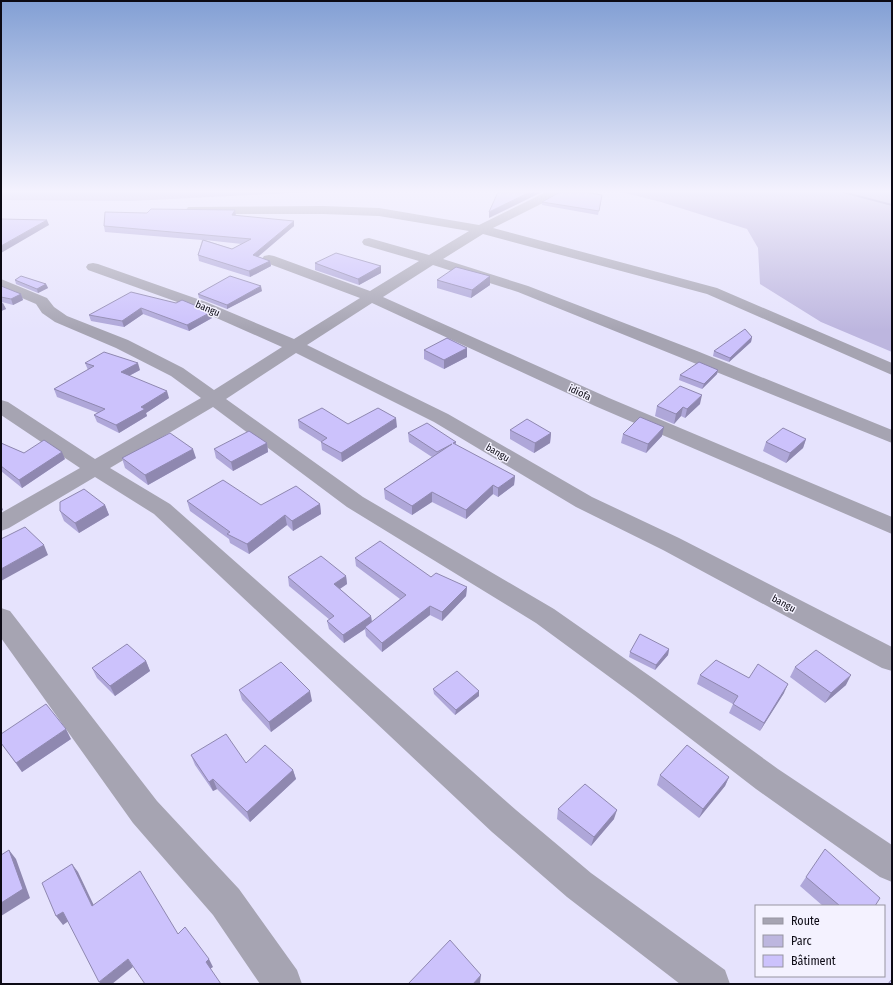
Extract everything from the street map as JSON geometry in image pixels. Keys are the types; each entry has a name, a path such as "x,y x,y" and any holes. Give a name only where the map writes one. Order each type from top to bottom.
{"street":[{"path":"1,523 215,398 370,298 467,238"},
{"path":"514,238 712,291 892,370"},
{"path":"369,242 523,289 691,355 892,437"},
{"name":"idiofa","path":"268,259 351,288 370,298 602,402 892,526"},
{"name":"bangu","path":"93,268 200,305 295,346 441,418 584,502 671,544 892,660"},
{"path":"1,283 42,301 48,310 61,319 122,344 178,372 355,502 545,616 644,687 767,779 892,865"},
{"path":"1,406 95,468 162,509 521,836 579,885 711,984"},
{"path":"1,618 145,812 226,902 283,984"}],"green space":[{"path":"752,238 892,238 892,352 821,322 760,284 758,248"}],"building":[{"path":"1,238 15,238 1,246"},
{"path":"239,238 274,238 253,255 270,261 249,271 198,255 203,240 232,249 251,239"},
{"path":"336,253 381,266 358,279 315,263"},
{"path":"456,267 490,276 472,290 437,280"},
{"path":"21,276 46,284 37,289 15,280"},
{"path":"230,276 261,286 227,305 198,294"},
{"path":"1,286 21,294 11,299 1,297"},
{"path":"131,292 176,303 182,300 211,312 187,325 141,308 122,321 89,315"},
{"path":"745,329 752,337 730,358 714,351"},
{"path":"447,338 467,348 444,360 424,350"},
{"path":"104,352 138,363 121,372 167,391 141,407 145,409 116,425 94,415 105,409 54,389 94,366 85,363"},
{"path":"699,362 718,370 704,384 680,375"},
{"path":"680,386 702,395 687,409 683,407 676,414 657,406"},
{"path":"322,408 348,424 378,408 396,418 341,453 321,442 327,438 298,420"},
{"path":"640,417 664,427 648,444 623,434"},
{"path":"527,419 551,433 535,443 510,430"},
{"path":"427,423 456,442 453,443 515,476 498,488 493,485 466,510 432,492 412,506 384,489 452,444 437,452 408,433"},
{"path":"783,428 806,439 790,453 766,442"},
{"path":"249,431 267,443 231,462 214,449"},
{"path":"170,433 193,449 145,475 122,458"},
{"path":"44,440 62,452 19,480 1,466 1,443 24,453"},
{"path":"223,480 261,505 296,486 320,504 292,521 285,515 247,544 227,534 230,532 187,501"},
{"path":"84,489 105,505 75,523 60,511 60,502"},
{"path":"25,527 44,545 1,569 1,539"},
{"path":"380,541 431,577 436,573 467,587 442,612 430,606 382,643 365,627 406,595 355,558"},
{"path":"321,556 346,576 334,584 371,616 343,635 327,621 334,616 288,577"},
{"path":"640,634 669,649 656,665 630,652"},
{"path":"127,644 146,661 110,686 92,668"},
{"path":"816,650 851,675 831,693 795,667"},
{"path":"716,660 749,678 758,664 788,684 764,723 733,704 738,696 700,675"},
{"path":"281,662 310,691 269,722 239,690"},
{"path":"457,671 479,691 456,710 433,689"},
{"path":"46,704 66,729 16,763 1,743 1,734"},
{"path":"226,734 246,763 265,745 293,770 247,812 213,779 209,782 191,755"},
{"path":"687,745 729,777 703,809 660,775"},
{"path":"585,784 617,810 594,837 558,809"},
{"path":"825,849 880,898 876,905 839,905 806,877"},
{"path":"9,850 23,889 1,903 1,855"},
{"path":"72,864 92,906 140,871 178,934 185,927 209,959 206,962 221,984 145,984 128,959 99,982 63,912 56,916 42,883"},
{"path":"450,940 481,975 473,984 408,984"}]}
